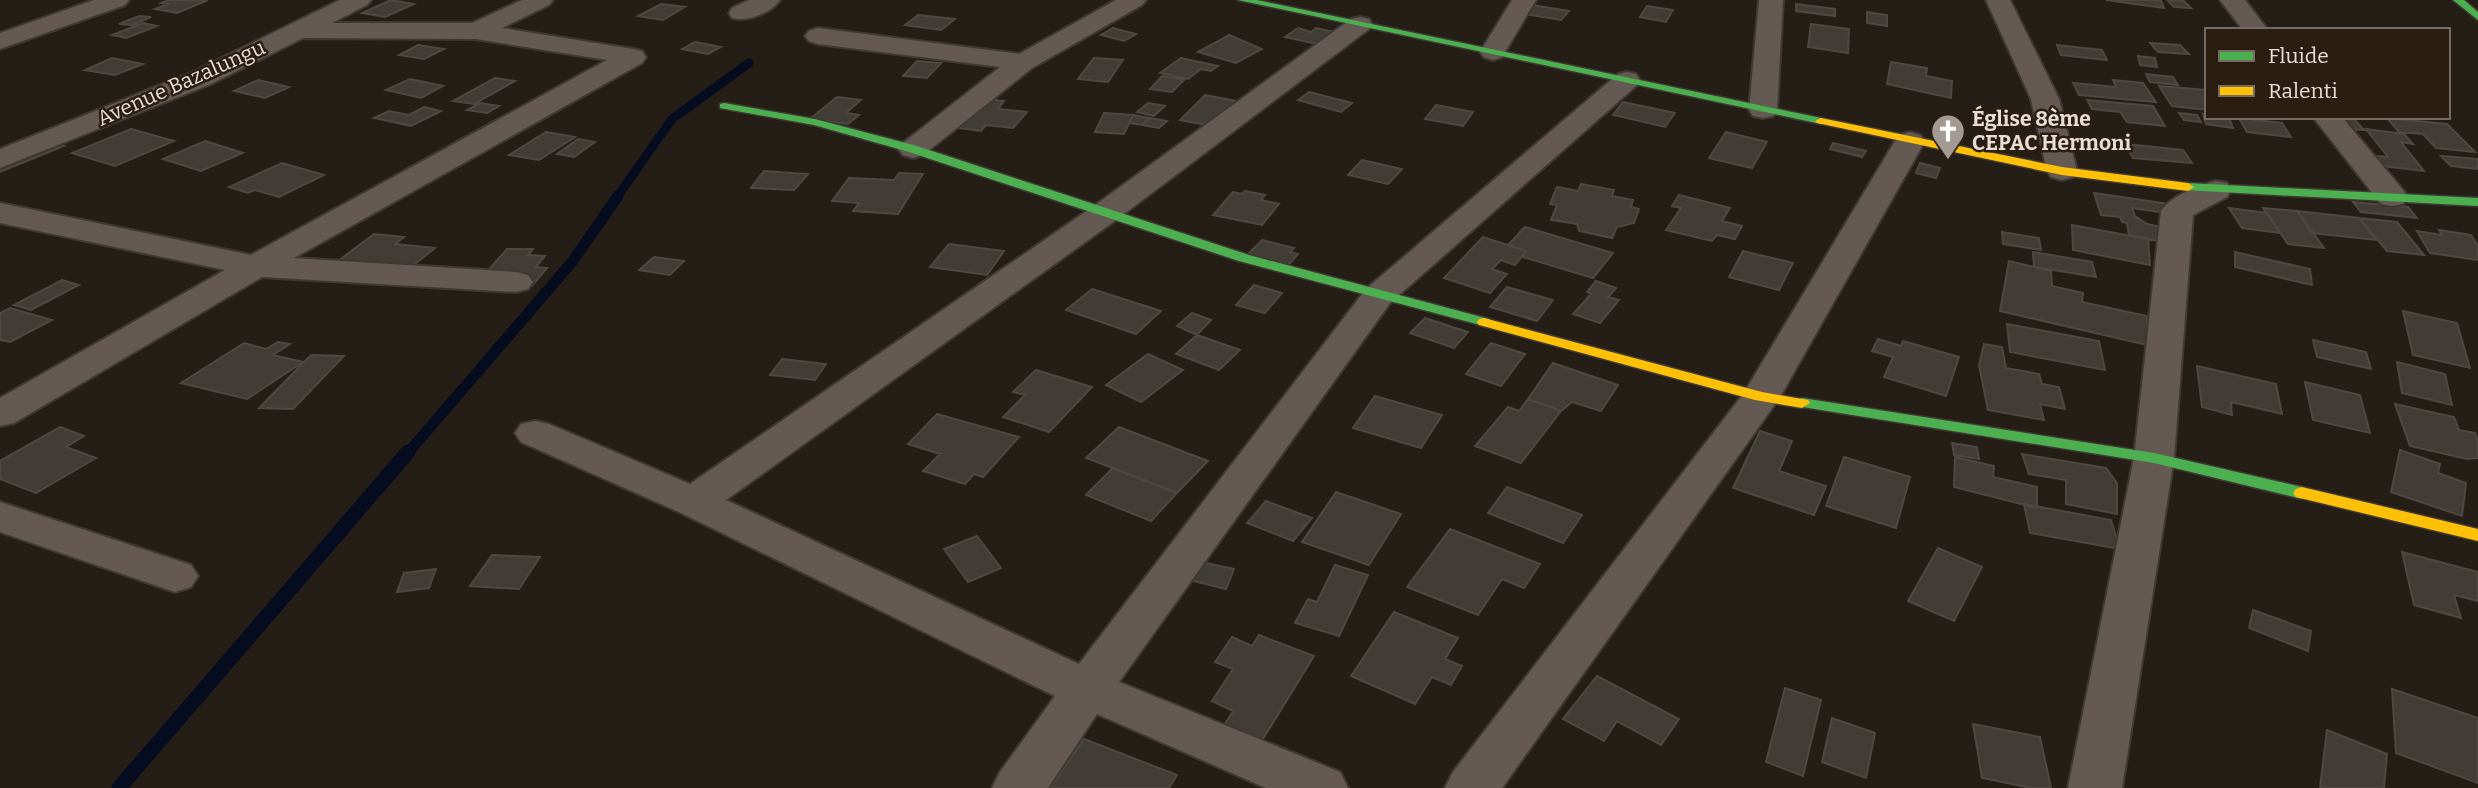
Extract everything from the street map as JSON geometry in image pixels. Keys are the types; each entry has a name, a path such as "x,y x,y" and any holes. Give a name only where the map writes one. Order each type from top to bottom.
{"street":[{"path":"0,41 117,0"},
{"name":"Avenue Bazalungu","path":"0,159 202,78 359,0"},
{"path":"475,31 541,0"},
{"path":"741,13 768,0"},
{"path":"913,149 1023,62 1135,0"},
{"path":"1493,52 1524,0"},
{"path":"1763,110 1771,0"},
{"path":"1997,0 2045,99 2062,171"},
{"path":"2232,0 2254,28"},
{"path":"1251,1 2062,171 2216,190 2478,202"},
{"path":"694,502 1105,213 1360,24"},
{"path":"0,414 256,266 633,57 475,31 297,30"},
{"path":"818,36 1023,62"},
{"path":"1019,788 1087,689 1378,296 1627,80"},
{"path":"724,106 814,122 913,149 1244,258 1761,397 2154,458 2478,535"},
{"path":"2329,119 2392,197"},
{"path":"1472,788 1761,397 1910,141"},
{"path":"2095,788 2154,458 2177,211 2216,190"},
{"path":"0,213 256,266 516,282"},
{"path":"535,432 694,502 1087,689 1321,788"},
{"path":"0,516 175,576"}],"building":[{"path":"168,0 208,0 177,13 155,9 168,4 161,3"},
{"path":"391,0 414,4 385,17 362,13"},
{"path":"2106,0 2161,1 2164,8"},
{"path":"2167,0 2184,1 2191,8 2174,7"},
{"path":"661,4 685,7 663,20 638,16"},
{"path":"1796,4 1835,9 1835,16 1796,11"},
{"path":"1532,5 1569,11 1561,20 1524,14"},
{"path":"1647,6 1673,10 1666,22 1640,17"},
{"path":"1867,12 1887,15 1887,26 1867,23"},
{"path":"918,15 955,19 941,30 905,25"},
{"path":"139,16 151,17 132,25 119,24"},
{"path":"143,23 157,26 126,38 112,35"},
{"path":"1811,24 1849,29 1848,53 1808,47"},
{"path":"1113,28 1136,34 1124,41 1101,35"},
{"path":"1298,28 1311,32 1316,28 1334,32 1317,44 1285,37"},
{"path":"1229,35 1262,49 1236,63 1198,52"},
{"path":"695,42 721,47 708,54 682,49"},
{"path":"2150,43 2180,45 2189,54 2158,52"},
{"path":"418,45 444,49 424,59 399,55"},
{"path":"2057,45 2102,50 2107,60 2061,55"},
{"path":"2138,56 2155,58 2157,67 2140,65"},
{"path":"112,58 143,64 115,75 85,70"},
{"path":"1094,58 1123,60 1108,82 1078,79"},
{"path":"1181,58 1218,66 1211,71 1201,69 1188,79 1160,73"},
{"path":"917,61 941,63 927,78 903,76"},
{"path":"1891,62 1927,68 1926,76 1952,81 1951,98 1887,84"},
{"path":"2146,74 2173,77 2178,85 2150,82"},
{"path":"1162,76 1184,80 1172,92 1150,89"},
{"path":"495,78 515,81 474,104 453,101"},
{"path":"410,79 443,86 421,98 386,90"},
{"path":"258,80 289,87 265,98 234,91"},
{"path":"2113,80 2143,83 2156,102 2079,95 2073,83 2116,87"},
{"path":"2159,86 2205,90 2205,110 2172,106"},
{"path":"1309,92 1352,103 1341,112 1298,100"},
{"path":"1205,95 1236,101 1212,126 1180,120"},
{"path":"837,97 861,100 846,113 859,115 848,124 810,119"},
{"path":"986,99 1004,101 998,109 1027,112 1013,128 986,125 981,131 959,128"},
{"path":"2087,100 2153,106 2165,126 2127,122 2120,112 2092,109"},
{"path":"1623,102 1675,113 1665,127 1613,115"},
{"path":"480,103 499,106 487,113 467,110"},
{"path":"1148,103 1165,106 1154,116 1137,112"},
{"path":"1436,105 1473,112 1463,126 1425,119"},
{"path":"424,107 441,111 411,126 374,118 389,111 409,115"},
{"path":"1104,113 1133,115 1124,134 1095,132"},
{"path":"2179,113 2197,115 2201,122 2184,120"},
{"path":"2203,114 2205,119 2229,119 2233,128 2206,124"},
{"path":"1133,115 1150,118 1142,125 1129,123"},
{"path":"1150,118 1167,121 1159,128 1142,125"},
{"path":"2240,119 2282,123 2291,137 2247,132"},
{"path":"2337,119 2354,119 2364,130 2346,129"},
{"path":"2388,119 2447,124 2475,152 2436,148 2423,134 2399,132"},
{"path":"131,129 174,141 115,166 72,153"},
{"path":"2366,129 2404,134 2413,144 2401,142 2424,171 2382,166 2374,156 2388,157"},
{"path":"546,132 575,137 539,160 509,155"},
{"path":"1726,132 1767,142 1752,168 1709,158"},
{"path":"578,139 595,142 574,157 557,154"},
{"path":"205,141 243,153 201,171 163,159"},
{"path":"50,142 64,146 0,172 0,163"},
{"path":"1833,143 1866,151 1862,157 1830,149"},
{"path":"2125,144 2183,150 2192,163 2133,158"},
{"path":"2441,156 2478,159 2478,169 2451,166"},
{"path":"1362,160 1402,169 1388,184 1348,175"},
{"path":"282,163 324,175 279,197 255,190 248,193 229,187"},
{"path":"1920,163 1940,168 1936,178 1916,173"},
{"path":"764,171 808,174 794,190 751,188"},
{"path":"899,173 923,174 898,214 853,211 859,203 832,201 849,178 894,180"},
{"path":"1581,184 1614,190 1612,196 1633,200 1631,207 1639,209 1634,223 1617,227 1612,238 1579,231 1577,224 1551,220 1557,205 1550,204 1557,187 1578,191"},
{"path":"1245,191 1265,195 1261,200 1279,204 1262,225 1213,215 1233,192 1242,194"},
{"path":"2094,193 2169,204 2173,214 2132,208 2135,216 2147,224 2175,230 2173,244 2129,235 2127,223 2122,222 2120,217 2101,215"},
{"path":"1679,195 1730,208 1722,221 1742,226 1735,239 1717,235 1712,241 1666,230 1681,208 1672,206"},
{"path":"2353,202 2408,207 2417,218 2361,212"},
{"path":"2229,208 2267,213 2280,233 2242,228"},
{"path":"2263,208 2297,211 2324,248 2288,244"},
{"path":"2297,211 2359,218 2377,240 2312,233"},
{"path":"2359,218 2397,222 2424,255 2387,251"},
{"path":"2072,225 2148,239 2150,265 2073,250"},
{"path":"1525,227 1613,253 1593,278 1523,257 1526,251 1508,245"},
{"path":"2439,230 2471,235 2478,246 2478,260 2430,253 2417,231 2442,235"},
{"path":"2002,232 2039,238 2041,250 2003,244"},
{"path":"374,234 404,237 395,244 435,248 401,275 330,267"},
{"path":"1483,237 1526,251 1515,265 1501,260 1492,269 1507,274 1490,293 1444,278"},
{"path":"1262,240 1294,248 1290,252 1298,254 1285,269 1244,258"},
{"path":"949,244 1004,251 987,275 930,267"},
{"path":"507,249 533,249 528,255 545,256 536,267 547,268 532,286 476,284"},
{"path":"1743,251 1793,263 1779,290 1729,277"},
{"path":"2033,252 2092,262 2096,277 2034,267"},
{"path":"2235,252 2310,269 2312,285 2235,267"},
{"path":"654,257 684,261 670,275 639,270"},
{"path":"2009,261 2051,271 2052,286 2083,293 2082,302 2147,316 2147,345 2000,311"},
{"path":"62,280 79,285 31,310 14,305"},
{"path":"1596,281 1616,288 1608,297 1619,300 1600,323 1573,314 1591,294 1587,292"},
{"path":"1254,285 1282,293 1265,313 1236,305"},
{"path":"1507,287 1553,300 1537,321 1490,307"},
{"path":"1092,289 1161,311 1136,334 1066,310"},
{"path":"10,308 52,320 10,342 0,340 0,313"},
{"path":"2403,311 2457,323 2470,368 2413,355"},
{"path":"1192,313 1211,320 1197,335 1177,326"},
{"path":"1425,318 1468,332 1454,348 1410,333"},
{"path":"2007,324 2099,341 2105,370 2010,352"},
{"path":"1197,335 1240,350 1219,370 1176,354"},
{"path":"1878,339 1901,346 1903,341 1959,357 1946,396 1884,377 1893,357 1872,351"},
{"path":"2313,340 2366,352 2371,369 2317,357"},
{"path":"278,342 290,344 273,355 303,362 247,399 181,383 244,343 266,349"},
{"path":"1491,343 1525,354 1501,386 1466,374"},
{"path":"1984,344 2002,347 2006,368 2039,374 2042,384 2059,387 2065,409 2040,404 2044,420 1988,410 1979,365"},
{"path":"1148,354 1183,370 1141,402 1106,385"},
{"path":"311,355 344,356 293,409 259,408"},
{"path":"782,359 826,364 815,380 770,375"},
{"path":"2397,362 2445,374 2452,405 2402,393"},
{"path":"1553,363 1618,385 1601,411 1572,402 1561,411 1528,399"},
{"path":"2197,366 2276,384 2282,414 2231,402 2232,415 2202,407"},
{"path":"1036,370 1092,387 1049,432 1003,417 1025,395 1013,392"},
{"path":"2305,382 2360,395 2370,433 2313,420"},
{"path":"1375,396 1442,415 1421,448 1353,428"},
{"path":"1528,399 1561,411 1521,463 1475,446 1508,407 1519,411"},
{"path":"2395,404 2454,417 2459,430 2475,433 2478,458 2467,459 2410,446"},
{"path":"937,414 1019,437 983,477 974,474 965,484 923,471 940,454 908,444"},
{"path":"60,427 84,436 66,447 96,458 36,493 0,479 0,461"},
{"path":"1119,427 1208,461 1177,493 1086,458"},
{"path":"1760,431 1792,441 1779,471 1826,486 1814,515 1733,488"},
{"path":"1952,443 1977,447 1979,459 1954,455"},
{"path":"2400,450 2440,464 2438,473 2466,483 2462,516 2391,492"},
{"path":"2022,454 2106,468 2117,483 2117,514 2066,504 2066,480 2029,474"},
{"path":"1844,457 1910,477 1896,528 1826,506"},
{"path":"1955,457 1994,466 1993,477 2037,487 2037,508 1954,487"},
{"path":"1113,468 1177,493 1151,521 1086,495"},
{"path":"1507,487 1582,515 1563,543 1488,513"},
{"path":"1336,492 1401,514 1369,565 1302,542"},
{"path":"1266,501 1312,518 1293,541 1247,523"},
{"path":"2024,504 2111,520 2120,549 2030,533"},
{"path":"1450,529 1540,564 1524,588 1502,579 1478,615 1407,587"},
{"path":"977,536 1001,568 968,582 944,549"},
{"path":"1938,548 1982,567 1954,621 1908,601"},
{"path":"2402,552 2478,572 2478,601 2454,595 2461,618 2414,605"},
{"path":"492,555 540,557 519,589 470,586"},
{"path":"1191,560 1234,569 1226,589 1182,578"},
{"path":"1335,565 1368,575 1339,636 1295,623 1308,599 1317,602"},
{"path":"436,569 429,588 397,592 404,573"},
{"path":"2253,610 2311,631 2308,651 2249,628"},
{"path":"1394,612 1458,638 1445,659 1462,666 1451,685 1432,677 1415,704 1351,676"},
{"path":"1259,635 1314,656 1258,747 1220,732 1233,711 1212,701 1233,669 1215,662 1232,637 1252,646"},
{"path":"1597,676 1679,719 1661,745 1617,721 1604,741 1563,719"},
{"path":"1785,688 1821,700 1803,776 1766,762"},
{"path":"2392,689 2478,718 2478,783 2396,753"},
{"path":"1832,718 1875,733 1866,778 1822,762"},
{"path":"1973,724 2040,737 2051,788 2031,788 1982,778"},
{"path":"2327,730 2387,754 2384,788 2320,788"},
{"path":"1084,739 1177,775 1169,788 1050,788"}],"waterway":[{"path":"617,197 672,119 749,63"},
{"path":"407,454 572,262 618,196"},
{"path":"119,788 408,452"}],"traffic: fast":[{"path":"1243,0 1821,121"},
{"path":"2458,0 2478,17"},
{"path":"724,106 815,122 913,149 1244,258 1484,322"},
{"path":"2188,187 2478,202"},
{"path":"1802,403 2154,458 2302,493"}],"traffic: slow":[{"path":"1821,121 2062,171 2188,187"},
{"path":"1484,322 1761,397 1802,403"},
{"path":"2302,493 2478,535"}],"place":[{"name":"Église 8ème CEPAC Hermoni","path":"1948,161"}]}
